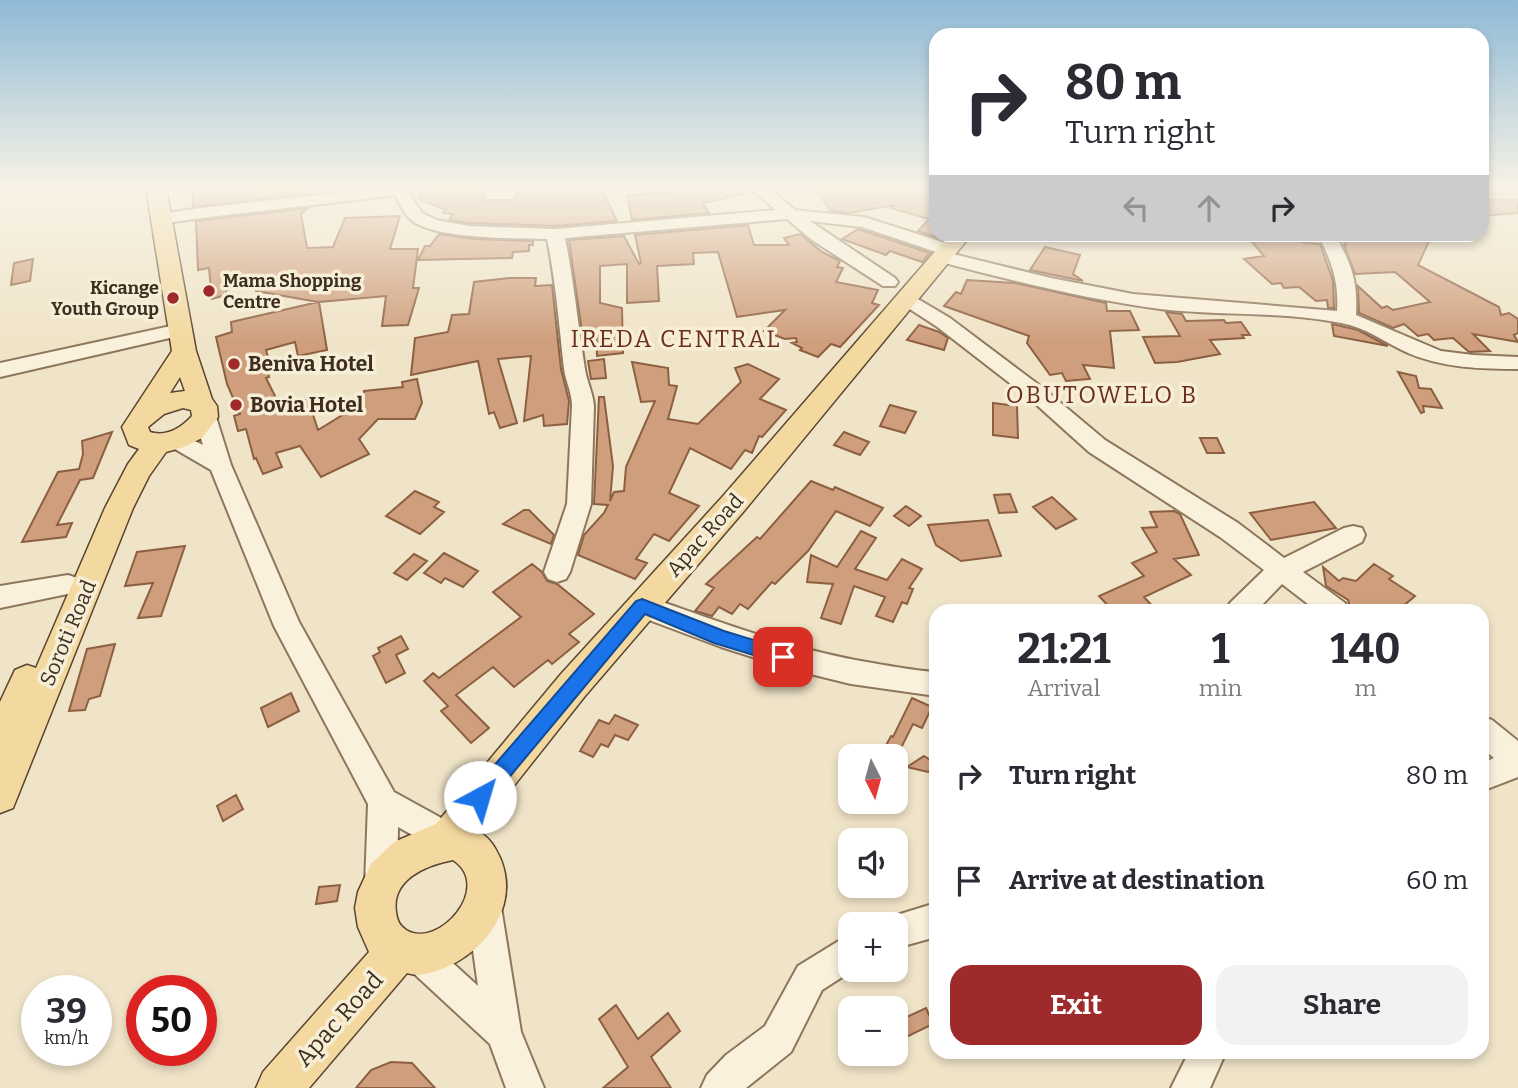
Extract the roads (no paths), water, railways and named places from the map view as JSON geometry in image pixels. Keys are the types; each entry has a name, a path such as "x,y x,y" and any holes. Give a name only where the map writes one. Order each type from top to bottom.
{"main road":[{"path":"154,434 195,430 202,410 182,341 163,239"},
{"name":"Apac Road","path":"451,838 573,685 734,503 898,290 951,247"},
{"path":"154,434 182,341"},
{"path":"126,473 154,434 172,401 192,400 202,410"},
{"name":"Soroti Road","path":"0,740 68,585 126,473"},
{"name":"Soroti Road","path":"0,795 119,508 126,473"},
{"path":"451,838 478,854 486,869 489,887 484,906 473,925 457,940 410,953 385,940 377,924 376,905 381,885 392,867 408,853 451,838"},
{"name":"Apac Road","path":"279,1088 410,953"}],"street":[{"path":"556,239 566,288 573,362 583,406 579,504 557,572"},
{"path":"825,239 943,322 1036,393 1097,446 1229,530 1327,604"},
{"path":"934,242 1045,284 1163,303 1346,318 1374,327 1406,344 1442,357 1483,363 1518,363"},
{"path":"1330,242 1345,269 1348,289 1346,318"},
{"path":"0,370 182,341"},
{"path":"202,410 220,466 287,626 383,803 381,885"},
{"path":"154,434 220,466"},
{"path":"1247,604 1282,569 1308,560 1319,550 1353,534"},
{"path":"0,597 68,585"},
{"path":"642,606 720,638 783,657 858,674 929,683"},
{"path":"1489,735 1518,762 1489,774"},
{"path":"383,803 451,838"},
{"path":"484,906 503,1032 525,1088"},
{"path":"908,928 929,922"},
{"path":"410,953 503,1032"},
{"path":"720,1088 739,1068 778,1039 810,978 838,959"},
{"path":"1190,1088 1204,1059"}],"place":[{"name":"Mama Shopping Centre","path":"209,291"},
{"name":"Kicange Youth Group","path":"173,298"},
{"name":"Beniva Hotel","path":"234,364"},
{"name":"Bovia Hotel","path":"236,405"}],"district":[{"name":"IREDA CENTRAL","path":"676,339"},
{"name":"OBUTOWELO B","path":"1102,395"}]}
